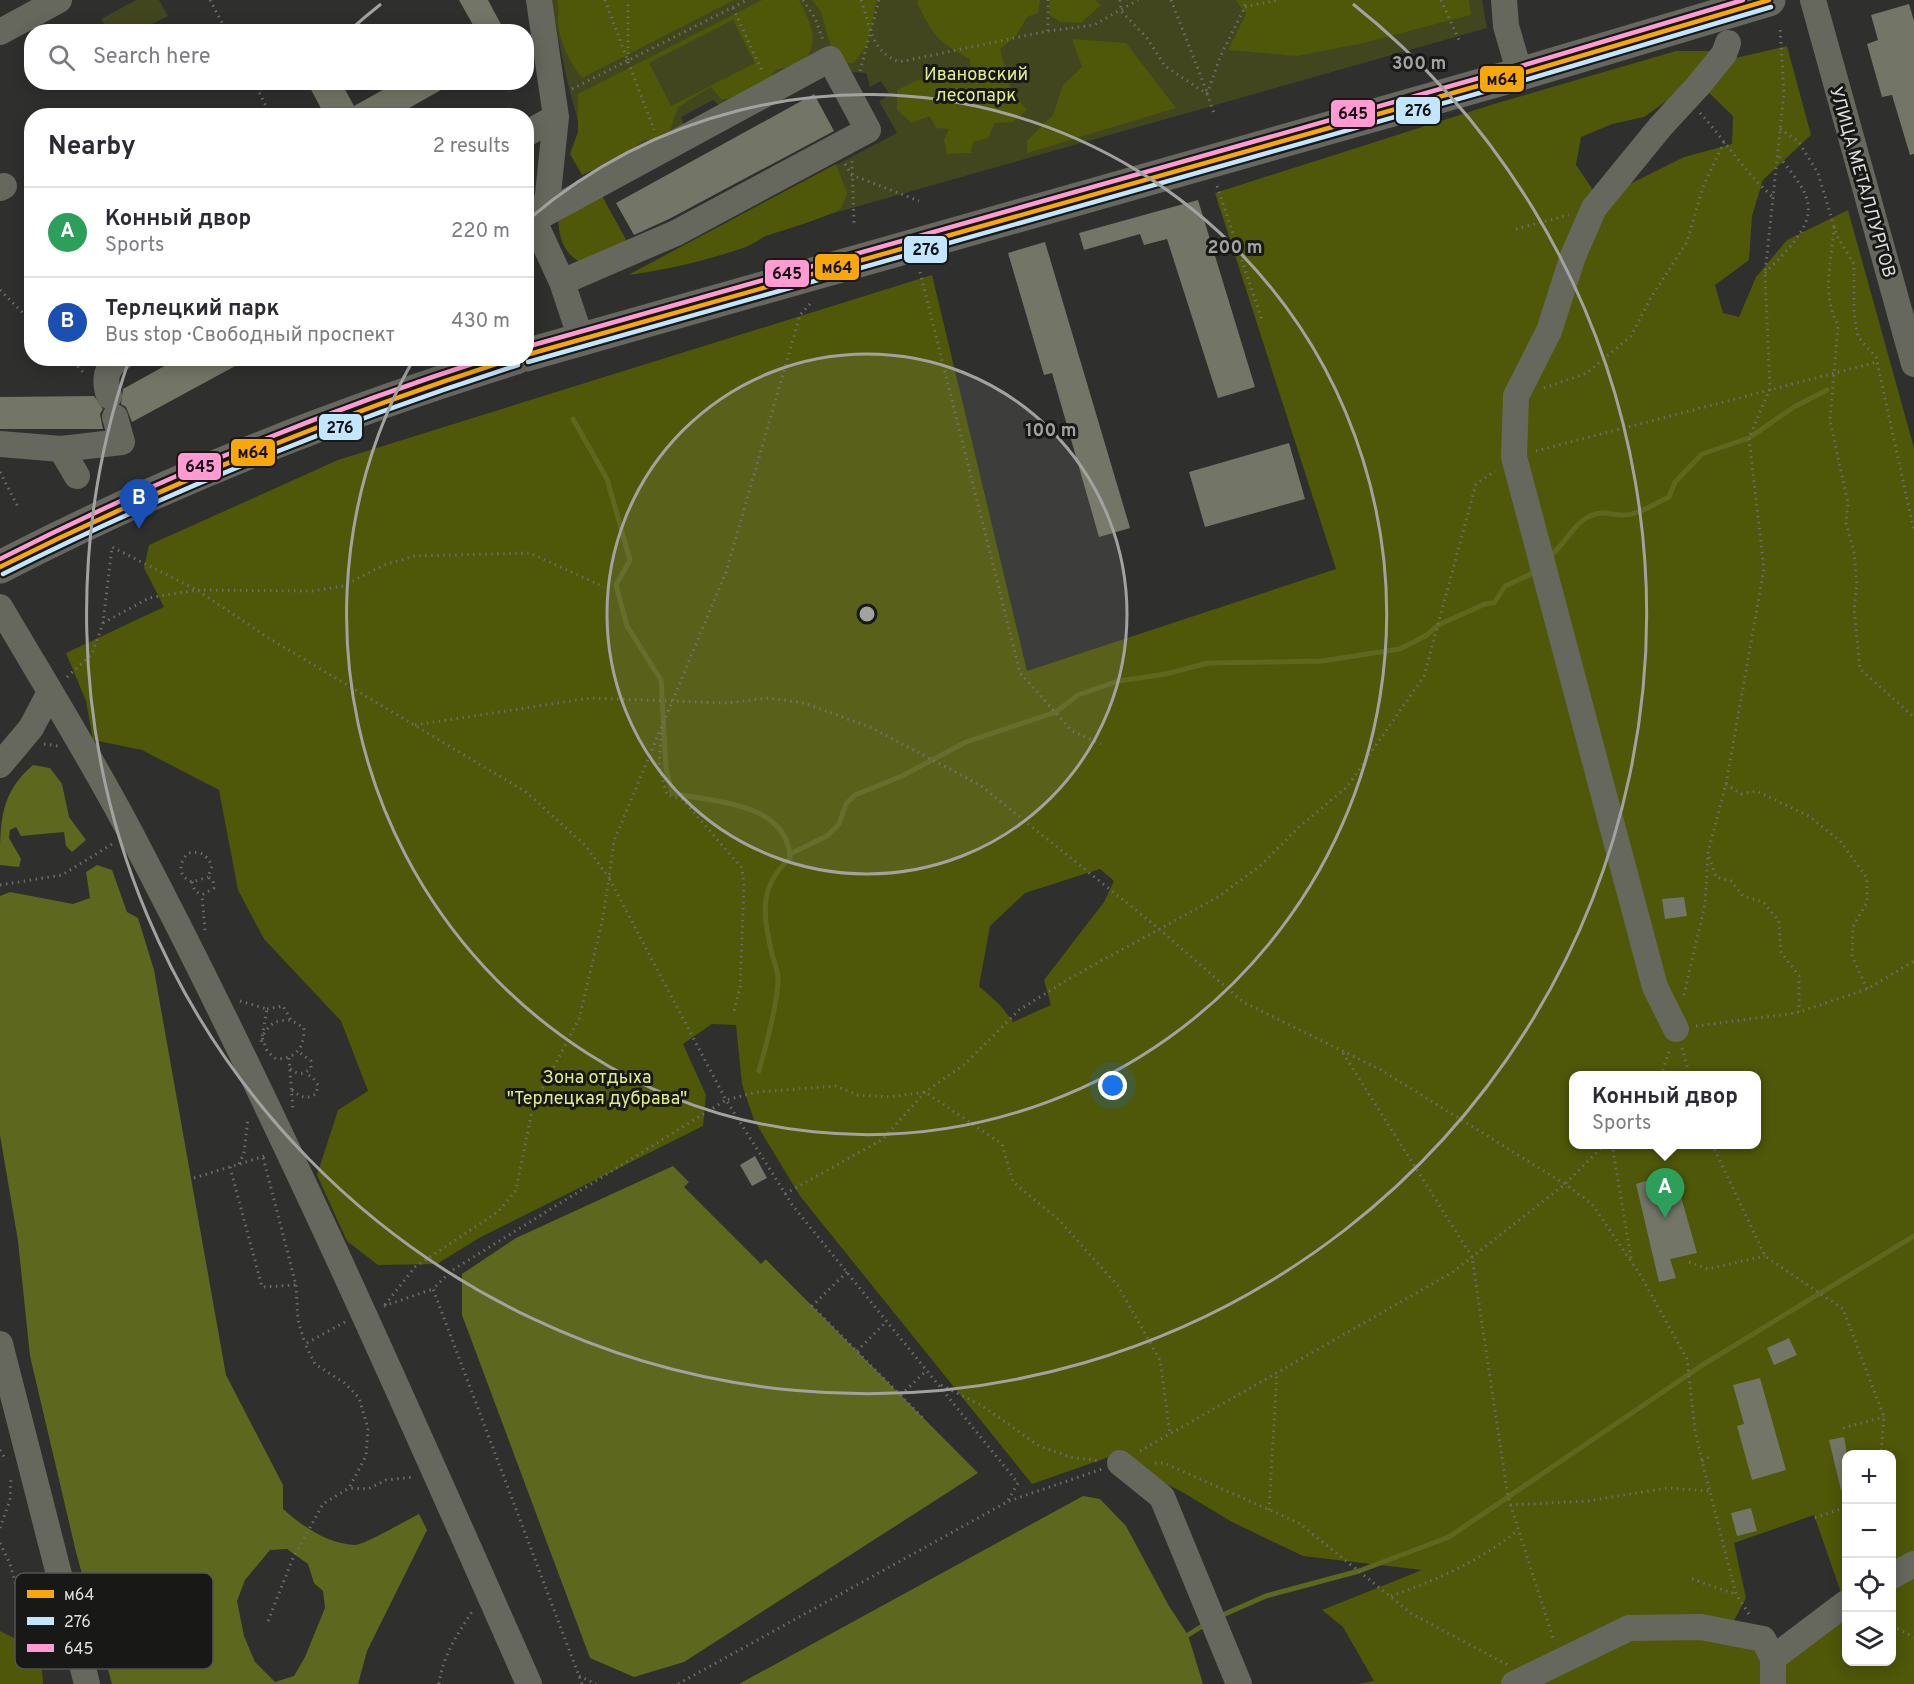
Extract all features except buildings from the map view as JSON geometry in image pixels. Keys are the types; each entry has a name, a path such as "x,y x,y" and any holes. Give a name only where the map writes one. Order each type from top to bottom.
{"main road":[{"path":"534,353 1520,74 1775,14"},
{"path":"0,567 118,507 252,449 444,380 490,366"}],"street":[{"path":"0,32 59,0"},
{"path":"539,0 555,108 536,212 581,339"},
{"path":"1504,0 1506,26 1520,74"},
{"name":"УЛИЦА МЕТАЛЛУРГОВ","path":"1813,0 1914,364"},
{"path":"1676,1029 1655,987 1514,457 1516,396 1549,331 1573,256 1594,208 1724,54 1728,43"},
{"path":"536,212 661,150 831,58 868,130 675,233 562,282"},
{"path":"534,127 555,108"},
{"path":"0,444 60,449 122,442 105,381 111,366"},
{"path":"60,449 77,476"},
{"path":"0,607 130,831 252,1077 275,1153 374,1309 441,1482 486,1590 529,1684"},
{"path":"3,761 31,728 50,692"},
{"path":"0,1344 57,1573"},
{"path":"1119,1463 1162,1497 1239,1684"},
{"path":"1896,1574 1914,1564"},
{"path":"1521,1680 1629,1628 1701,1627 1768,1649 1842,1605"},
{"path":"1768,1649 1773,1684"},
{"path":"83,1669 87,1684"}],"path":[{"path":"210,0 223,24"},
{"path":"605,0 661,150"},
{"path":"628,0 628,62"},
{"path":"555,108 628,62 739,2 747,0"},
{"path":"803,0 815,18 831,58"},
{"path":"861,0 872,28 876,47 885,56 899,62 1094,25 1138,0"},
{"path":"853,100 879,0"},
{"path":"1048,0 1048,32"},
{"path":"1120,0 1121,10 1147,38 1165,66 1207,94"},
{"path":"1171,0 1214,113"},
{"path":"1207,94 1221,55 1245,7 1245,0"},
{"path":"1245,7 1278,0"},
{"path":"1441,0 1459,40"},
{"path":"733,7 771,91"},
{"path":"1663,1071 1676,1029 1705,904 1708,852 1726,784 1764,569 1749,438 1770,389 1765,273 1784,92 1775,14"},
{"path":"258,90 268,108"},
{"path":"1686,98 1725,140 1757,183 1773,197"},
{"path":"1780,129 1798,141 1818,173 1834,227 1854,264 1854,314 1858,337 1877,362 1914,531"},
{"path":"1516,396 1587,374 1631,336 1650,299 1687,242 1703,186 1725,140"},
{"path":"843,143 852,175 854,223"},
{"path":"843,143 852,175"},
{"path":"1765,273 1794,242 1807,217 1809,202 1778,155"},
{"path":"852,175 919,201"},
{"path":"1216,186 1262,320"},
{"path":"1516,229 1594,208"},
{"path":"1834,227 1828,277 1830,311 1838,325 1830,421 1848,503 1846,523 1854,552 1857,585 1854,609 1860,669 1914,717"},
{"path":"920,272 1020,673 1072,730 1101,744"},
{"path":"0,291 0,297"},
{"path":"0,291 23,314"},
{"path":"374,1309 415,1267 499,1210 516,1190 533,1106 579,1019 602,922 614,841 674,702 726,572 800,315 810,304"},
{"path":"785,1194 883,1139 925,1092 965,1064 1019,1010 1158,928 1218,897 1260,866 1299,827 1347,787 1424,676 1476,484 1514,457 1877,362"},
{"path":"0,472 18,507"},
{"path":"50,692 92,654 102,624 112,547 197,590 267,637 526,792 585,845 609,878 726,1100 785,1194 1018,1483 1007,1502"},
{"path":"102,624 149,598 197,590 312,591 343,586 384,565 414,556 530,553 604,587"},
{"path":"415,725 590,698 727,703 768,698 804,703 870,728 980,785 1158,928 1243,1002 1381,1070 1565,1184 1592,1204 1631,1262 1687,1359 1695,1430 1736,1594 1768,1649"},
{"path":"662,726 659,766 667,795 683,800 724,844 742,868 744,886 740,987 733,1015"},
{"path":"3,761 26,746 48,744 67,748 88,758"},
{"path":"1726,784 1741,794 1756,791 1809,816 1841,842 1867,878 1867,902 1853,927 1852,956 1867,989"},
{"path":"0,885 62,874 98,855 130,831"},
{"path":"198,852 207,856 212,866 208,877 192,882 185,879 180,870 181,861 188,853 198,852"},
{"path":"1708,852 1716,877 1731,881 1743,896 1763,902 1779,921 1781,952 1799,976 1799,1012"},
{"path":"202,895 214,888 213,881 208,877"},
{"path":"192,882 195,891 202,895"},
{"path":"202,895 206,938"},
{"path":"1676,1029 1799,1012 1867,989 1914,962"},
{"path":"210,991 267,1009 283,1006 291,1020 304,1028 304,1043 298,1052 289,1058 276,1059 267,1051 262,1037 269,1025 278,1020 291,1020"},
{"path":"239,1164 244,1153 252,1077 267,1009"},
{"path":"1676,1029 1689,1071"},
{"path":"1342,1051 1472,1257 1507,1492 1561,1660"},
{"path":"290,1069 297,1074 305,1073 311,1068 311,1061 298,1052"},
{"path":"292,1090 302,1098 309,1098 316,1094 318,1086 313,1078 305,1073"},
{"path":"305,1344 374,1309 433,1289 451,1271 726,1100 757,1092 836,1086 858,1095 889,1097 925,1092 1002,1144 1013,1182 1059,1220 1118,1286 1160,1360 1170,1434"},
{"path":"678,1684 1007,1502 1119,1463 1453,1272 1565,1184 1600,1149"},
{"path":"1613,1149 1631,1262"},
{"path":"1714,1149 1765,1256 1843,1309 1884,1417 1881,1450"},
{"path":"194,1178 275,1153 296,1285 298,1320 305,1344 315,1364 346,1383 359,1398 368,1428 366,1456 349,1488 323,1504 293,1558 268,1621"},
{"path":"230,1167 262,1287 296,1285"},
{"path":"1689,1262 1708,1269 1765,1256"},
{"path":"847,1272 812,1306 924,1419"},
{"path":"433,1289 582,1684"},
{"path":"857,1351 887,1321"},
{"path":"901,1395 927,1370"},
{"path":"1269,1510 1277,1372"},
{"path":"938,1384 981,1405 1039,1446 1070,1457 1119,1463 1164,1464 1299,1523 1412,1614 1521,1680"},
{"path":"1843,1428 1884,1417"},
{"path":"0,1450 8,1462"},
{"path":"1702,1461 1711,1456"},
{"path":"0,1528 10,1500 9,1471"},
{"path":"349,1488 368,1489 386,1480 414,1477 441,1482"},
{"path":"1510,1504 1587,1501 1667,1488 1710,1491"},
{"path":"1815,1518 1842,1508"},
{"path":"1391,1596 1437,1580 1482,1556 1518,1530"},
{"path":"0,1543 15,1580"},
{"path":"1692,1579 1736,1594"},
{"path":"439,1684 442,1664 450,1644 486,1590"},
{"path":"1896,1628 1914,1637"},
{"path":"579,1676 596,1684"},
{"path":"685,1684 689,1679"}],"green space":[{"path":"136,0 159,0 168,16 152,24 104,24 101,19"},
{"name":"Ивановский лесопарк","path":"551,0 1482,0 1487,28 739,240 729,221 897,133 879,101 890,95 881,81 870,87 866,73 836,71 729,114 713,100 681,117 688,137 593,179 567,80"},
{"path":"557,0 734,0 582,78 563,45 558,24"},
{"path":"762,0 799,0 811,27 810,52 796,66 778,69 757,86 733,98 721,99 711,87 678,107 669,134 656,140 643,140 635,147 582,175 570,154 578,132 578,94","holes":["733,20 755,63 671,106 649,63"]},
{"path":"812,0 877,0 867,45 854,63 835,62 821,12"},
{"path":"918,0 1040,0 1038,13 1027,17 1016,36 1000,49 1012,92 1027,110 1013,122 995,123 988,138 973,142 971,153 947,154 944,140 949,129 936,128 930,116 912,123 897,110 897,90 918,80 943,83 948,73 972,79 970,59 937,37 923,15 917,3"},
{"path":"1050,0 1095,0 1101,5 1081,23 1061,22 1049,15"},
{"path":"1236,0 1469,0 1471,15 1359,44 1297,56 1228,50 1246,14"},
{"path":"1072,39 1126,43 1176,108 1027,153 1027,141 1053,115 1063,85 1082,67"},
{"name":"Зона отдыха \"Терлецкая дубрава\"","path":"1787,46 1811,135 1763,180 1752,216 1749,260 1715,285 1723,313 1739,317 1756,277 1787,240 1848,210 1914,448 1914,1684 1357,1684 1374,1681 1343,1627 1322,1610 1422,1570 1303,1556 1232,1522 1184,1493 1112,1456 1032,1484 800,1196 754,1120 742,1084 736,1025 712,1024 683,1044 706,1095 703,1126 479,1238 437,1264 378,1265 347,1241 317,1175 338,1110 368,1091 341,1021 264,939 238,890 219,790 142,750 93,740 86,701 66,653 164,607 144,568 149,545 338,460 932,275 1027,671 1336,569 1215,193 1494,104 1676,51 1714,51 1682,90 1644,117 1612,124 1581,137 1576,165 1593,190 1612,193 1684,157 1732,144 1733,116 1705,89 1731,59","holes":["1100,869 1114,881 1104,902 1044,980 1051,1005 1013,1022 1000,1005 979,986 990,926 1025,893","1842,1450 1896,1450 1896,1666 1842,1666 1842,1606 1773,1658 1728,1632 1746,1598 1734,1543 1814,1515 1842,1595"]},
{"path":"836,164 847,193 841,209 766,236 731,252 673,267 628,275"},
{"path":"601,194 629,245 585,265 567,251 561,239 558,216"},
{"path":"0,1631 15,1638 15,1669 42,1669 43,1684 0,1684"}],"shaded area":[{"path":"33,765 50,768 62,784 69,817 86,840 72,852 66,846 64,832 21,836 16,827 10,830 9,838 21,859 19,867 0,865 4,809 14,786"},
{"path":"97,865 112,870 127,912 138,918 154,970 226,1375 283,1485 283,1509 316,1533 345,1544 360,1544 419,1514 427,1530 367,1651 358,1684 112,1684 108,1669 213,1669 213,1573 82,1573 30,1356 18,1241 0,1135 0,896 10,892 73,904 90,898 86,872","holes":["287,1549 308,1564 314,1583 323,1591 325,1608 305,1657 294,1676 275,1682 255,1662 244,1636 237,1601 245,1580 270,1550"]},
{"path":"673,1166 978,1473 684,1662 634,1677 590,1658 462,1315 462,1274 516,1238"},
{"path":"1083,1496 1100,1499 1126,1526 1169,1606 1188,1635 1203,1684 739,1684"}],"pier":[{"path":"691,1180 768,1257 761,1264 684,1187"}],"waterway":[{"path":"1548,558 1585,519 1599,513 1628,515 1669,497 1675,482 1702,454 1749,438 1794,407 1827,390"},
{"path":"573,419 607,479 630,560 616,585 627,626 661,680 666,768 672,793 745,808 762,815 776,825 786,839 790,858 772,880 766,902 765,914 778,981 768,1038 759,1071"},
{"path":"790,854 827,836 839,824 846,804 855,795 902,776 966,742 1056,712 1078,695 1118,681 1166,674 1208,663 1322,661 1400,649 1427,635 1438,625 1485,604 1494,603 1505,586 1529,575 1537,568"},
{"path":"1218,1617 1266,1596 1359,1571 1449,1537 1704,1364 1914,1236"},
{"path":"1188,1635 1207,1623"}],"transit line":[{"name":"645","path":"534,345 1518,67 1743,0"},
{"name":"м64","path":"534,353 1520,74 1769,0"},
{"name":"276","path":"534,360 1522,81 1771,7"},
{"name":"645","path":"0,559 180,474 302,424 466,366"},
{"name":"м64","path":"0,567 189,479 317,427 490,366"},
{"name":"276","path":"3,574 129,514 257,459 386,410 515,366"}],"place":[{"name":"Терлецкий парк","path":"139,529"},
{"name":"Конный двор","path":"1665,1218"}]}
